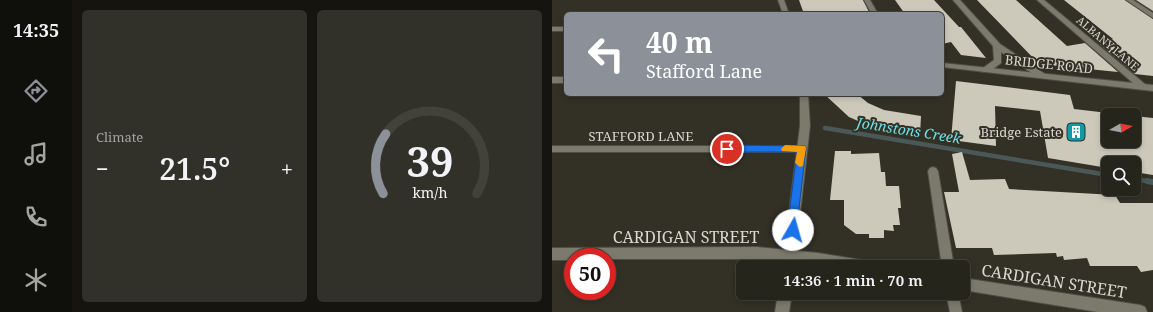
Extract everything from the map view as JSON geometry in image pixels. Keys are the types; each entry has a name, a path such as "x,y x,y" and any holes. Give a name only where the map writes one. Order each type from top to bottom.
{"street":[{"path":"781,0 785,12"},
{"path":"956,0 998,46 1042,76"},
{"path":"1129,0 1153,16"},
{"path":"986,70 998,61 998,46"},
{"name":"BRIDGE ROAD","path":"944,65 1153,88"},
{"path":"552,80 564,80"},
{"path":"789,260 805,126 804,96"},
{"name":"CARDIGAN STREET","path":"552,254 757,253 782,260"},
{"name":"CARDIGAN STREET","path":"808,260 824,260"},
{"name":"CARDIGAN STREET","path":"970,285 1140,312"},
{"path":"782,312 784,300"}],"lane":[{"path":"867,0 874,12"},
{"name":"ALBANY LANE","path":"1040,0 1143,87"},
{"path":"552,29 564,29"},
{"name":"STAFFORD LANE","path":"552,149 802,148"},
{"path":"934,171 947,260"},
{"path":"953,300 956,312"}],"building":[{"path":"799,0 863,0 869,12 803,12"},
{"path":"895,0 934,0 959,27 961,27 986,58 961,55 951,42 944,44 944,12 904,12"},
{"path":"977,0 1016,0 1067,46 1085,43 1118,72 1039,64"},
{"path":"1064,0 1125,0 1153,19 1153,76 1135,74 1096,41 1113,39"},
{"path":"1136,0 1153,0 1153,11"},
{"path":"956,81 1070,95 1074,109 1101,112 1101,148 1141,148 1141,117 1153,118 1153,175 1141,173 1141,156 1101,156 1101,167 1048,158 1040,111 995,106 996,146 951,140"},
{"path":"826,96 859,96 868,103 884,110 921,116 920,135 874,128 849,117"},
{"path":"835,151 851,151 851,154 879,153 881,172 885,172 886,186 899,186 901,208 898,208 900,225 893,225 894,231 884,230 884,238 869,238 869,234 856,234 844,225 844,200 830,200"},
{"path":"962,152 970,180 1005,179 1009,189 1101,194 1101,196 1116,196 1120,203 1153,203 1153,270 1141,272 1137,266 1090,266 1087,258 1064,260 1063,256 1057,257 1056,253 994,255 992,248 956,248 944,192 959,192 952,154"}],"waterway":[{"name":"Johnstons Creek","path":"825,128 1101,174"},
{"name":"Johnstons Creek","path":"1141,180 1153,182 1147,181"}],"slow traffic":[{"path":"785,149 802,148 800,163"}],"place":[{"name":"Bridge Estate","path":"1076,132"}],"route":[{"path":"727,149 802,148 793,230"}]}
